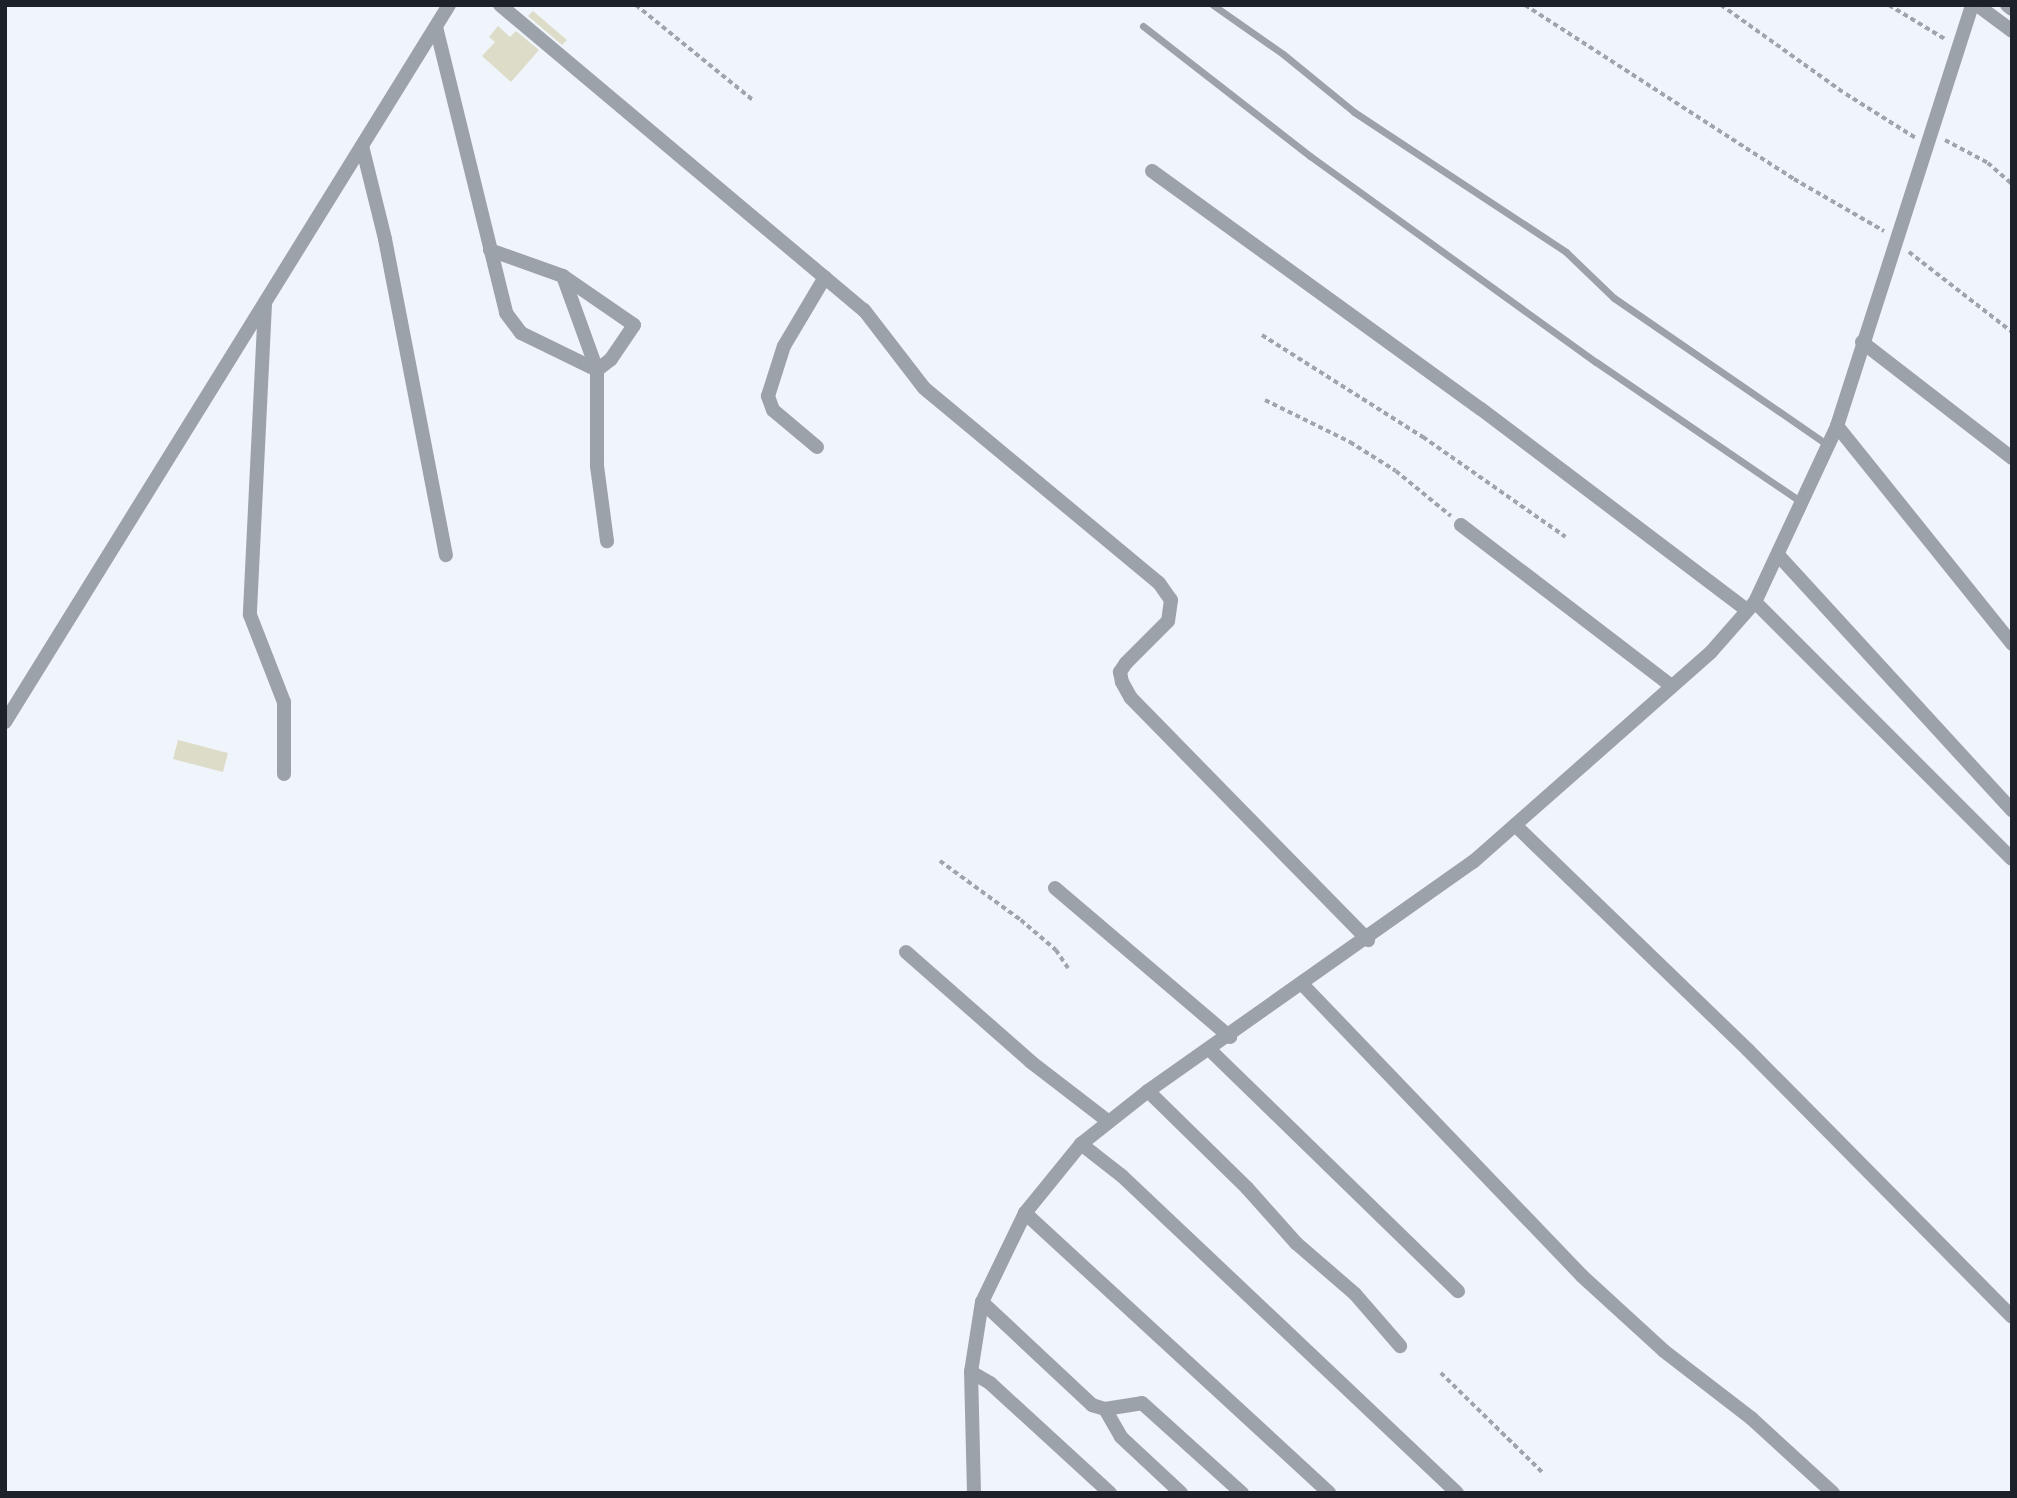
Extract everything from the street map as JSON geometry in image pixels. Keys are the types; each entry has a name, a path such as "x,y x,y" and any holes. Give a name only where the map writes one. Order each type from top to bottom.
{"street":[{"path":"5,722 449,5"},
{"path":"500,5 864,310 925,388 1166,591 1172,610 1168,621 1120,672 1126,690 1368,940"},
{"path":"974,1493 971,1372 982,1301 1026,1213 1081,1144 1148,1091 1368,940 1515,825 1670,685 1711,652 1751,606 1779,556 1837,426 1894,240 1958,47 1975,5 2012,31"},
{"path":"2007,5 2012,9"},
{"path":"436,27 490,250 512,326 597,370"},
{"path":"362,146 385,239 446,555"},
{"path":"1152,171 1751,606 2012,859"},
{"path":"490,250 563,276 635,325 611,359 597,370"},
{"path":"563,276 597,370 597,466 607,541"},
{"path":"817,447 773,411 768,396 785,346 825,277"},
{"path":"265,303 250,615 284,702 284,774"},
{"path":"1862,342 2012,458"},
{"path":"1837,426 2012,644"},
{"path":"1461,525 1670,685"},
{"path":"1779,556 2012,810"},
{"path":"1515,825 1748,1050 2012,1317"},
{"path":"1055,888 1230,1037"},
{"path":"906,952 1031,1062 1109,1122"},
{"path":"1303,985 1582,1276 1664,1351 1751,1418 1833,1493"},
{"path":"1210,1050 1458,1291"},
{"path":"1148,1091 1247,1188 1296,1243 1355,1294 1400,1346"},
{"path":"1081,1144 1122,1176 1457,1493"},
{"path":"1026,1213 1329,1493"},
{"path":"982,1301 1092,1405 1105,1409 1142,1403 1242,1493"},
{"path":"971,1372 990,1383 1110,1493"},
{"path":"1105,1409 1122,1437 1181,1493"}],"lane":[{"path":"1213,5 1283,54 1354,112 1566,252 1614,298 1828,445"},
{"path":"1143,26 1310,156 1596,362 1801,502"}],"path":[{"path":"636,5 753,100"},
{"path":"1525,5 1894,240 2012,332"},
{"path":"1721,5 1846,94 1928,139 1961,146 2012,184"},
{"path":"1889,5 1958,47"},
{"path":"1262,335 1403,424 1566,537"},
{"path":"1265,400 1350,442 1396,471 1461,525"},
{"path":"940,861 1021,920 1056,950 1068,968"},
{"path":"1441,1373 1543,1473"}],"building":[{"path":"533,11 567,40 562,45 528,16"},
{"path":"498,26 510,37 516,31 539,50 511,82 482,56 495,42 489,37"},
{"path":"178,740 228,753 223,772 173,759"}]}
